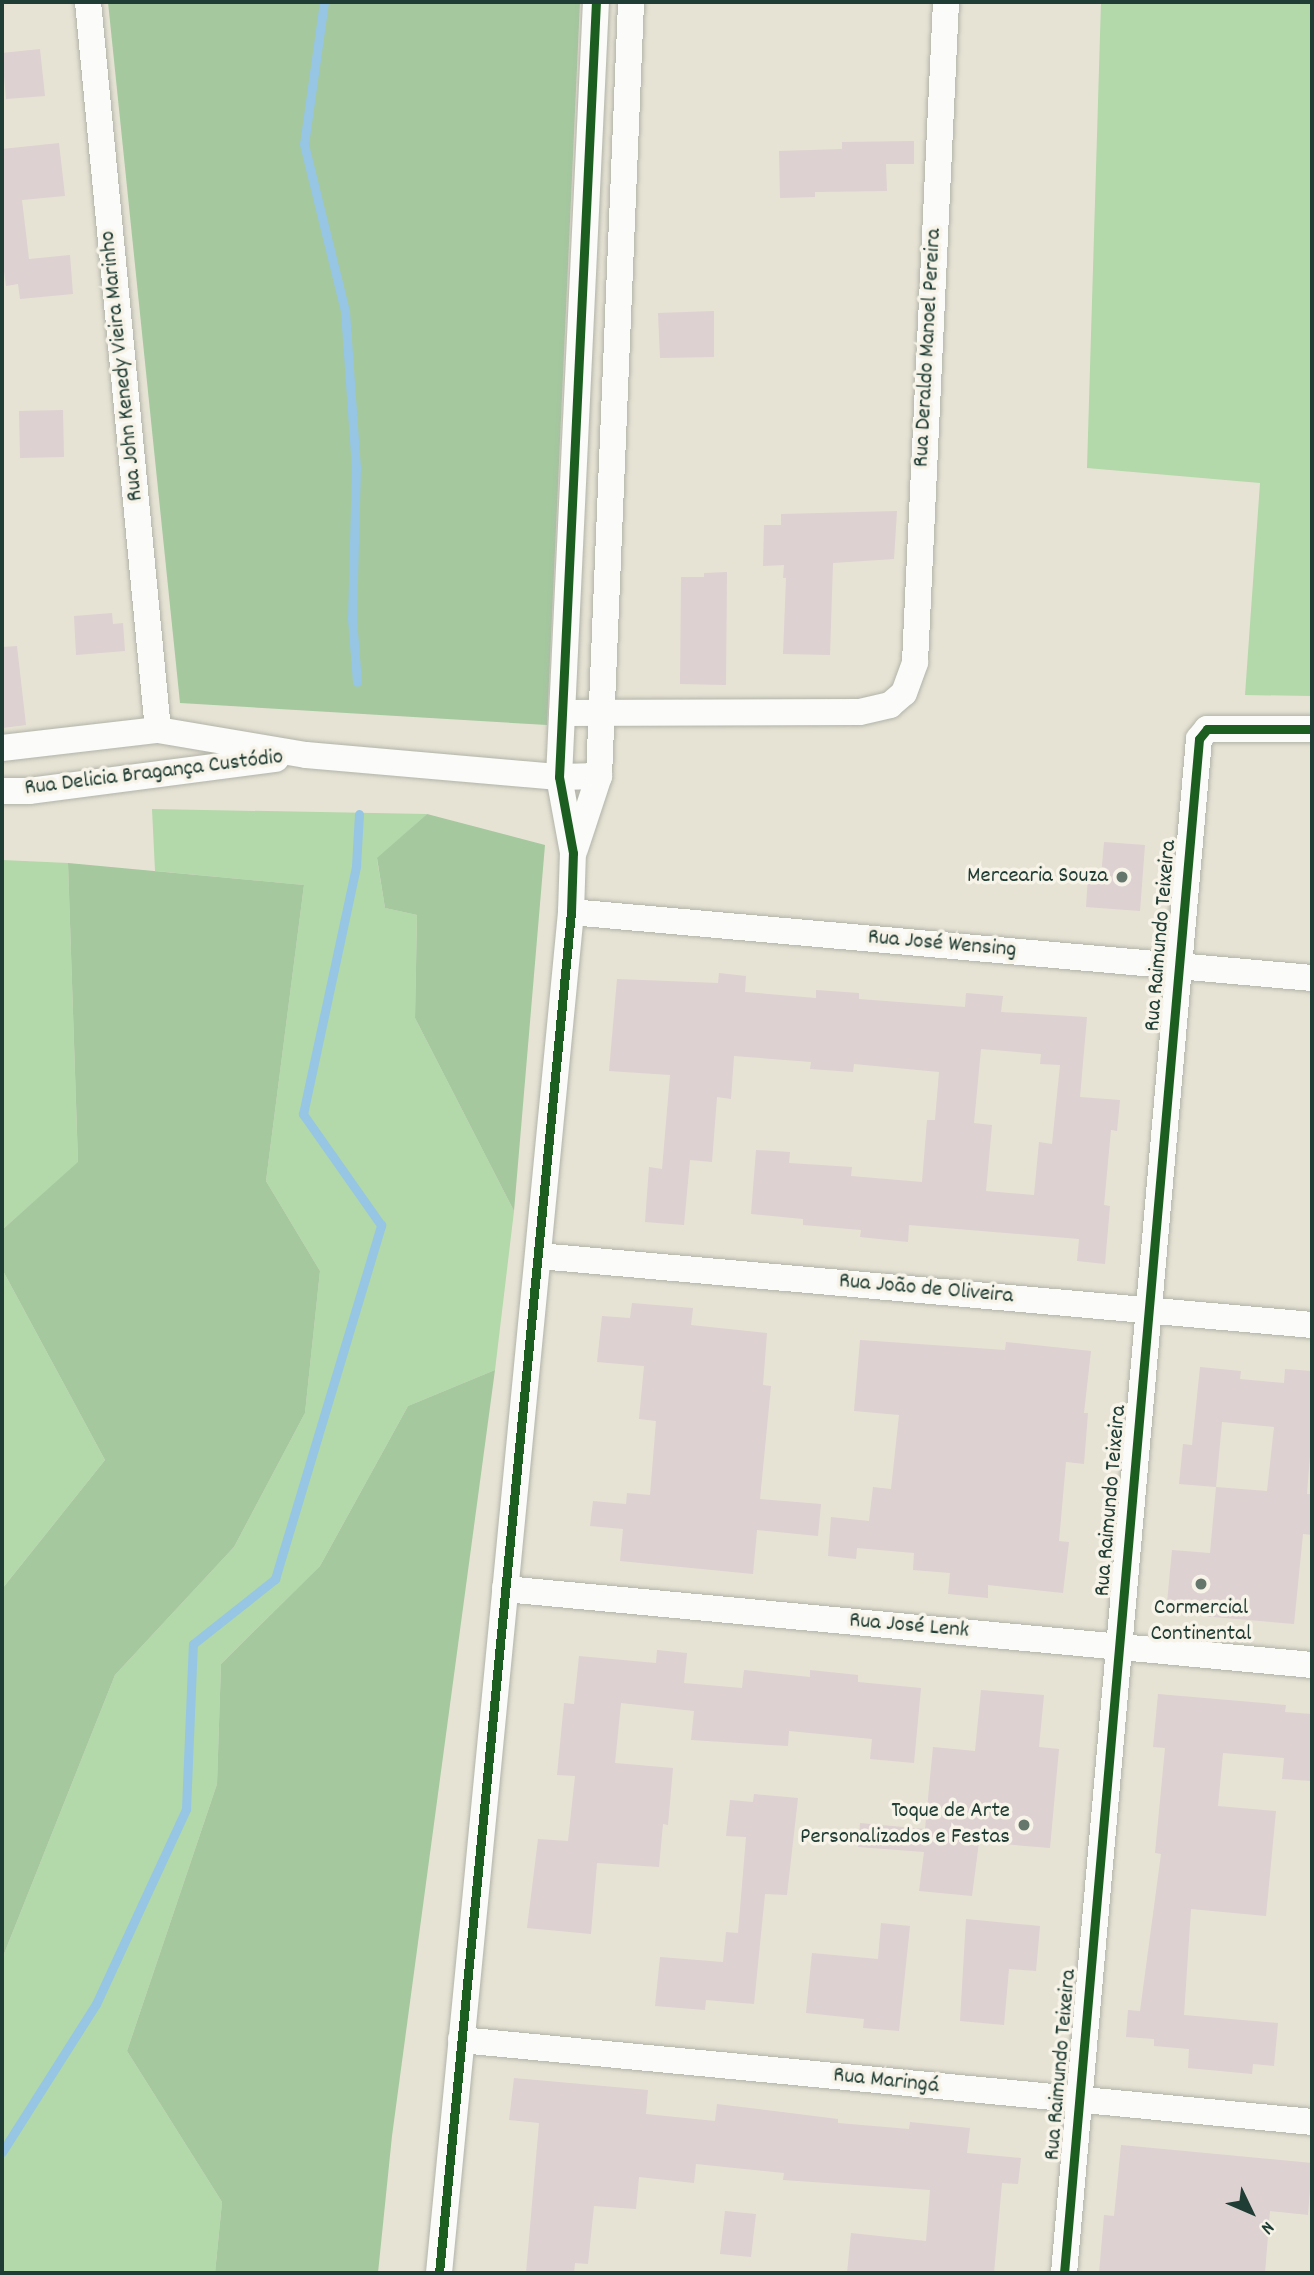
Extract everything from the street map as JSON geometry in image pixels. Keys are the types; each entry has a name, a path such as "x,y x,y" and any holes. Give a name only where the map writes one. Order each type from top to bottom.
{"street":[{"name":"Rua John Kenedy Vieira Marinho","path":"88,2 158,730"},
{"path":"439,2273 571,912 573,853 559,778 596,2"},
{"path":"573,853 599,776 631,2"},
{"name":"Rua Deraldo Manoel Pereira","path":"601,714 860,712 890,705 904,693 915,662 946,2"},
{"path":"562,713 601,714"},
{"name":"Rua Raimundo Teixeira","path":"1063,2273 1147,1310 1202,732 1207,729 1312,729"},
{"name":"Rua Delicia Bragança Custódio","path":"2,748 158,730 306,755 559,778 599,776"},
{"name":"Rua Delicia Bragança Custódio","path":"2,791 29,791 306,755"},
{"name":"Rua José Wensing","path":"571,912 1312,978"},
{"name":"Rua João de Oliveira","path":"539,1256 1312,1325"},
{"name":"Rua José Lenk","path":"505,1589 1312,1665"},
{"name":"Rua Maringá","path":"461,2040 1312,2122"}],"green space":[{"path":"108,2 580,2 547,725 180,703"},
{"path":"1101,2 1312,2 1312,696 1245,695 1260,483 1087,468"},
{"path":"152,809 427,814 377,859 385,908 417,915 415,1018 514,1211 495,1370 408,1406 320,1566 221,1664 217,1784 127,2051 222,2202 215,2273 2,2273 2,1959 115,1675 234,1547 305,1413 320,1271 266,1181 304,885 155,871"},
{"path":"427,814 545,845 514,1211 415,1018 417,915 385,908 377,858"},
{"path":"2,860 68,863 78,1163 2,1230"},
{"path":"68,863 304,885 266,1181 320,1271 305,1413 234,1547 115,1675 2,1959 2,1589 105,1460 2,1269 2,1230 78,1162"},
{"path":"2,1269 105,1460 2,1589"},
{"path":"495,1370 392,2136 378,2273 215,2273 222,2202 127,2051 217,1784 221,1664 320,1566 408,1406"}],"building":[{"path":"40,49 45,96 6,99 2,53"},
{"path":"914,141 914,164 886,164 887,191 815,192 815,197 780,198 779,151 842,149 842,142"},
{"path":"59,143 65,196 22,200 29,259 70,255 73,294 20,299 18,284 6,286 2,256 2,149"},
{"path":"714,311 714,357 660,358 658,313"},
{"path":"63,410 64,457 20,458 19,411"},
{"path":"897,511 894,559 833,563 830,655 783,654 786,578 783,578 784,565 763,566 764,525 781,525 781,514"},
{"path":"727,572 726,685 680,684 681,577 704,577 704,573"},
{"path":"112,613 113,624 123,623 125,651 76,655 74,616"},
{"path":"17,646 26,725 2,728 2,647"},
{"name":"Mercearia Souza","path":"1104,842 1145,845 1140,911 1086,907 1088,876 1101,877"},
{"path":"719,973 746,976 745,992 816,998 816,990 859,993 859,999 965,1007 966,993 1003,996 1001,1012 1087,1017 1080,1097 1120,1100 1117,1131 1111,1130 1104,1205 1110,1206 1105,1264 1077,1261 1079,1239 909,1225 908,1242 860,1237 861,1230 803,1225 803,1219 751,1214 756,1150 790,1152 789,1163 852,1167 851,1176 922,1182 927,1120 935,1120 939,1072 854,1064 853,1072 810,1069 811,1062 734,1056 731,1099 717,1097 712,1162 690,1160 684,1225 645,1222 649,1167 662,1169 670,1075 609,1071 617,979 718,983","holes":["981,1049 1041,1054 1040,1064 1060,1065 1052,1144 1039,1142 1034,1195 986,1191 992,1125 974,1123"]},
{"path":"632,1303 693,1308 691,1325 767,1333 763,1385 771,1386 760,1499 821,1504 818,1536 757,1530 753,1574 620,1561 623,1529 590,1526 593,1501 626,1504 627,1493 650,1495 656,1421 639,1419 644,1366 597,1362 602,1316 630,1318"},
{"path":"860,1340 1005,1350 1006,1342 1091,1351 1084,1413 1088,1413 1084,1464 1066,1462 1059,1541 1069,1542 1063,1593 988,1585 988,1598 948,1594 950,1573 913,1570 914,1553 857,1548 856,1559 828,1556 831,1517 869,1521 873,1487 891,1489 899,1415 854,1411"},
{"path":"1200,1367 1241,1371 1240,1379 1284,1383 1285,1369 1312,1371 1312,1430 1307,1494 1312,1494 1312,1535 1303,1534 1294,1624 1166,1613 1172,1550 1210,1553 1216,1487 1179,1484 1183,1444 1192,1445","holes":["1222,1422 1274,1427 1267,1491 1216,1487"]},
{"path":"657,1650 687,1653 684,1683 742,1688 744,1670 810,1677 810,1670 858,1675 858,1682 921,1688 914,1763 870,1759 872,1739 789,1731 788,1746 691,1740 694,1711 621,1703 615,1763 673,1768 668,1825 663,1824 659,1867 597,1863 591,1934 527,1928 538,1839 568,1841 575,1776 557,1775 564,1703 574,1704 579,1656 656,1663"},
{"path":"981,1690 1044,1695 1039,1747 1059,1749 1050,1848 979,1842 972,1896 919,1891 924,1852 858,1847 860,1823 925,1829 933,1747 975,1751"},
{"path":"1158,1694 1286,1705 1285,1712 1312,1714 1312,1781 1282,1779 1284,1758 1223,1753 1218,1806 1276,1811 1266,1916 1191,1909 1184,2015 1278,2023 1274,2066 1253,2064 1252,2074 1188,2068 1189,2049 1154,2046 1154,2039 1126,2037 1128,2010 1140,2011 1161,1854 1155,1853 1165,1748 1153,1747"},
{"path":"754,1794 798,1798 787,1895 765,1894 754,2004 706,2000 705,2010 655,2006 660,1957 723,1962 726,1932 738,1933 746,1837 726,1836 730,1800 753,1802"},
{"path":"966,1919 1040,1926 1036,1971 1009,1969 1004,2025 960,2021"},
{"path":"881,1923 910,1926 899,2031 863,2028 864,2019 806,2013 812,1953 878,1959"},
{"path":"514,2078 648,2090 646,2114 715,2121 717,2104 838,2119 838,2123 909,2129 910,2122 970,2128 967,2153 1021,2158 1018,2184 1002,2183 994,2273 847,2273 851,2233 926,2241 930,2190 783,2180 784,2173 696,2164 694,2183 639,2177 636,2209 594,2206 588,2264 575,2263 574,2273 526,2273 539,2123 509,2120"},
{"path":"1121,2145 1312,2163 1308,2215 1270,2211 1265,2273 1099,2273 1104,2215 1114,2216"},
{"path":"725,2211 756,2214 751,2257 720,2254"}],"waterway":[{"path":"324,2 304,144 345,311 356,467 352,618 357,682"},
{"path":"2,2152 96,2004 186,1809 193,1644 275,1579 381,1225 303,1114 356,866 359,814"}],"cycle path":[{"path":"439,2273 571,912 573,853 559,777 596,2"},
{"path":"1064,2273 1199,739 1207,729 1312,729"}],"place":[{"name":"Mercearia Souza","path":"1122,877"},
{"name":"Cormercial Continental","path":"1201,1584"},
{"name":"Toque de Arte Personalizados e Festas","path":"1024,1825"}]}
